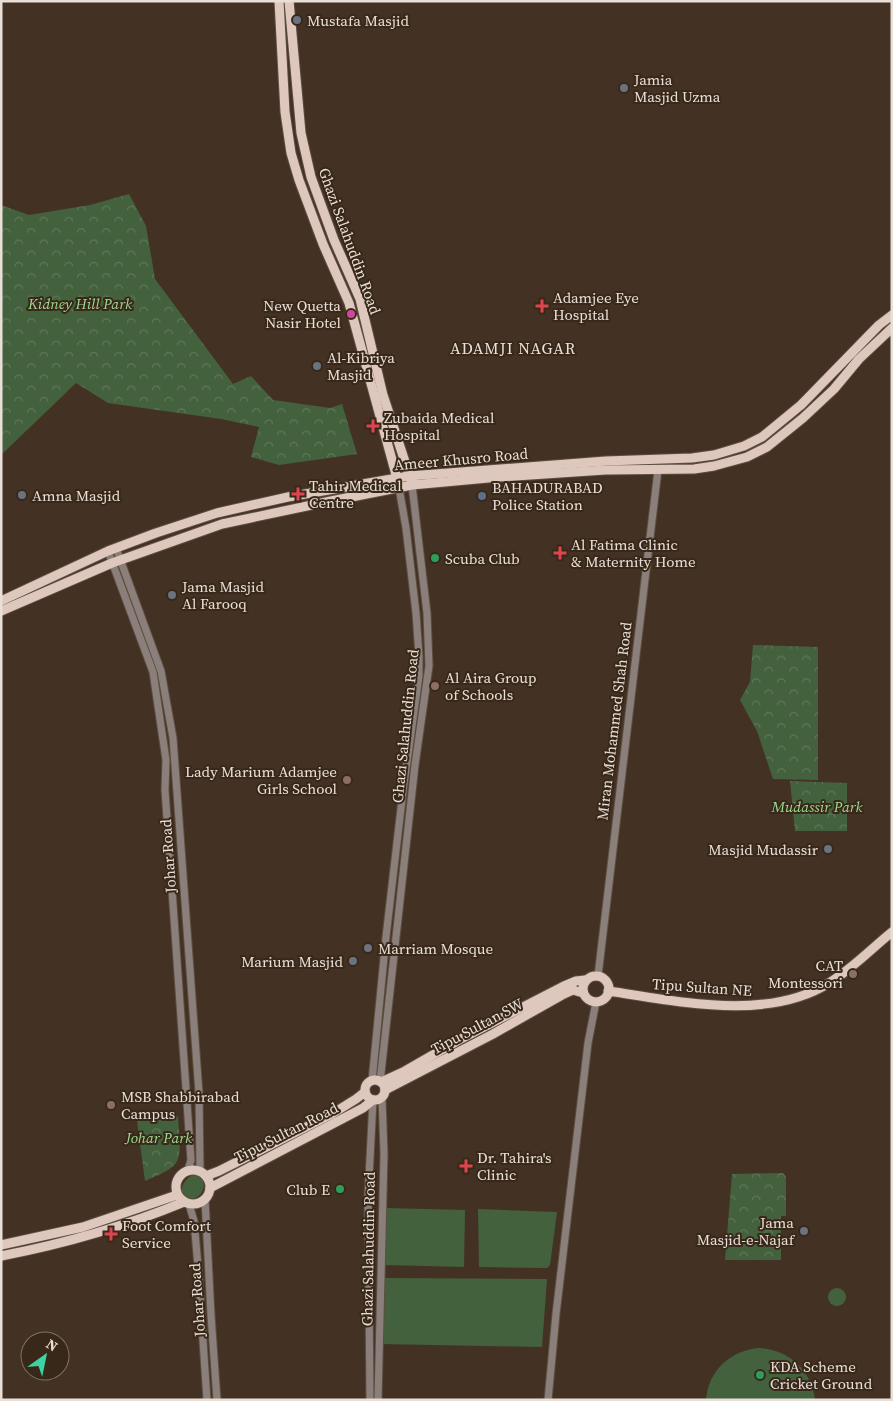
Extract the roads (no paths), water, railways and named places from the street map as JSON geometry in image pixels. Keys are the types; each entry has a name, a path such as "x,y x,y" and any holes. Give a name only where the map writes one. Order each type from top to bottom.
{"main road":[{"name":"Ghazi Salahuddin Road","path":"279,1 285,112 291,153 323,244 350,303 399,488"},
{"name":"Ghazi Salahuddin Road","path":"288,1 301,132 311,177 334,240 360,300 383,395 412,486"},
{"name":"Ameer Khusro Road","path":"1,601 112,550 217,513 288,498 409,476 606,461 692,458 714,455 744,446 762,437 801,405 892,315"},
{"name":"Ameer Khusro Road","path":"1,610 116,562 222,524 412,486 595,470 694,469 747,457 767,447 816,407 859,359 892,328"},
{"path":"650,459 657,470 664,459"},
{"name":"Tipu Sultan NE","path":"608,991 715,1004 757,1005 790,1000 828,984 892,932"},
{"path":"379,1089 405,1071 458,1040 576,981 585,980 592,976 598,976 606,980 608,991 604,998 596,1002 587,998 583,993 585,980"},
{"name":"Tipu Sultan SW","path":"379,1089 485,1039 562,995 573,990 583,993"},
{"name":"Tipu Sultan Road","path":"203,1174 219,1171 332,1114 365,1092 368,1097 379,1089"},
{"name":"Tipu Sultan Road","path":"210,1188 363,1108 379,1089"},
{"path":"1,1256 88,1235 187,1203 201,1203 210,1188 203,1174 188,1170 179,1175 175,1185 177,1195 187,1203"},
{"path":"1,1245 83,1228 177,1195"}],"street":[{"name":"Miran Mohammed Shah Road","path":"598,976 657,470"},
{"name":"Ghazi Salahuddin Road","path":"370,1400 368,1206 415,765 429,666 426,599 412,486"},
{"name":"Ghazi Salahuddin Road","path":"378,1400 384,1154 379,1089 389,908 419,676 414,601 406,528 399,488"},
{"name":"Johar Road","path":"112,550 153,672 166,760 165,790 191,1160 188,1170"},
{"name":"Johar Road","path":"116,562 161,671 173,738 199,1094 203,1174"},
{"path":"414,601 426,599"},
{"path":"165,790 177,788"},
{"path":"173,902 185,901"},
{"path":"548,1400 556,1314 588,1043 596,1002"},
{"name":"Johar Road","path":"205,1199 210,1315 218,1400"},
{"name":"Johar Road","path":"187,1203 194,1221 207,1400"},
{"path":"198,1266 208,1264"},
{"path":"201,1316 210,1315"}],"place":[{"name":"Mustafa Masjid","path":"297,20"},
{"name":"Jamia Masjid Uzma","path":"624,88"},
{"name":"Adamjee Eye Hospital","path":"542,306"},
{"name":"New Quetta Nasir Hotel","path":"351,314"},
{"name":"Al-Kibriya Masjid","path":"317,366"},
{"name":"Zubaida Medical Hospital","path":"373,426"},
{"name":"Tahir Medical Centre","path":"298,494"},
{"name":"Amna Masjid","path":"22,495"},
{"name":"BAHADURABAD Police Station","path":"482,496"},
{"name":"Al Fatima Clinic & Maternity Home","path":"560,553"},
{"name":"Scuba Club","path":"435,558"},
{"name":"Jama Masjid Al Farooq","path":"172,595"},
{"name":"Al Aira Group of Schools","path":"435,686"},
{"name":"Lady Marium Adamjee Girls School","path":"347,780"},
{"name":"Masjid Mudassir","path":"828,849"},
{"name":"Marriam Mosque","path":"368,948"},
{"name":"Marium Masjid","path":"353,961"},
{"name":"CAT Montessori","path":"853,974"},
{"name":"MSB Shabbirabad Campus","path":"111,1105"},
{"name":"Dr. Tahira's Clinic","path":"466,1166"},
{"name":"Club E","path":"340,1189"},
{"name":"Jama Masjid-e-Najaf","path":"804,1231"},
{"name":"Foot Comfort Service","path":"111,1234"},
{"name":"KDA Scheme Cricket Ground","path":"760,1375"}],"district":[{"name":"ADAMJI NAGAR","path":"513,348"}],"park label":[{"name":"Kidney Hill Park","path":"80,303"},
{"name":"Mudassir Park","path":"817,806"},
{"name":"Johar Park","path":"159,1137"}]}
